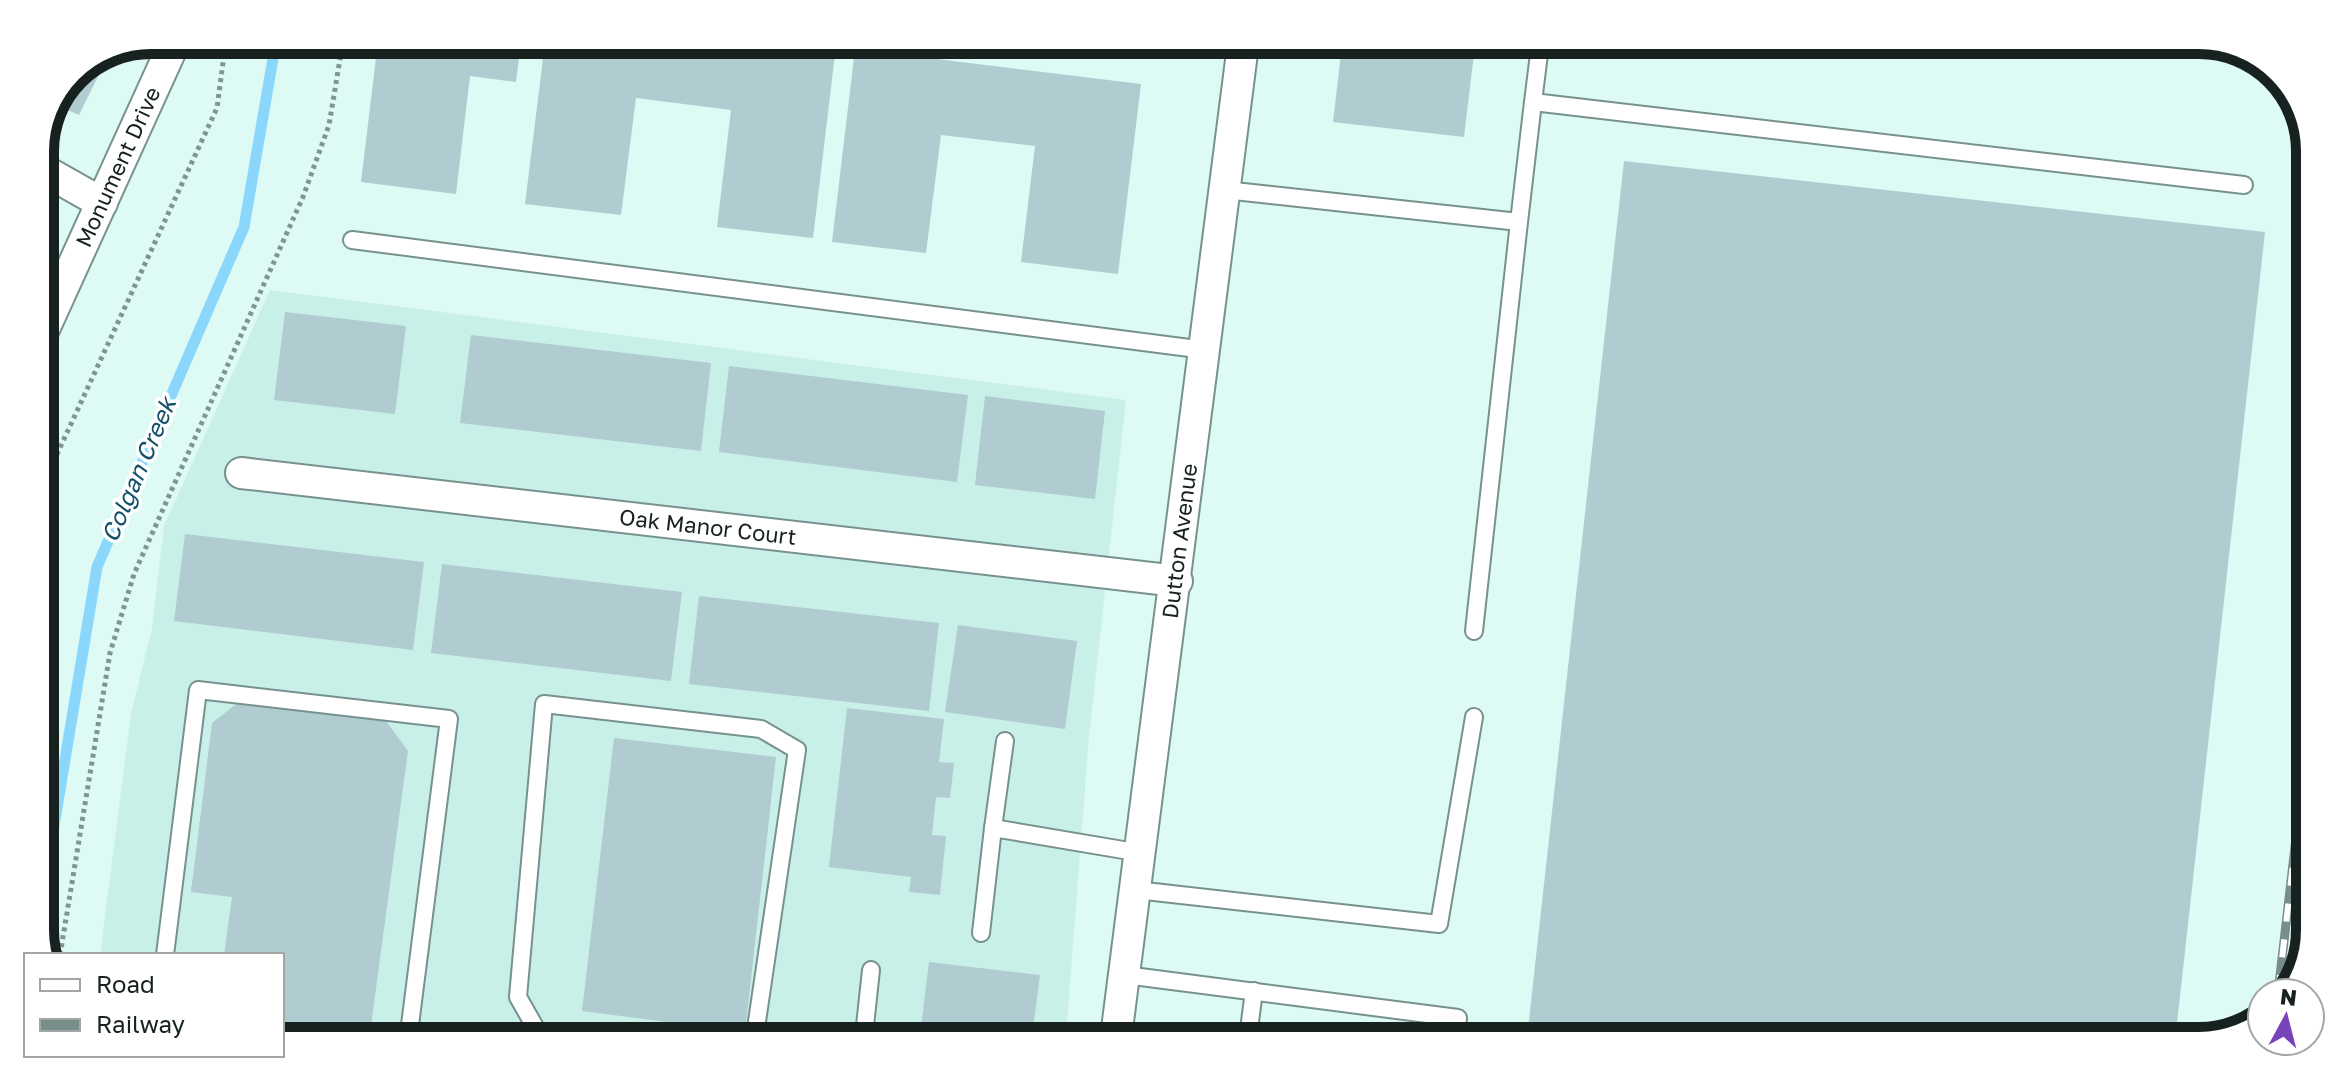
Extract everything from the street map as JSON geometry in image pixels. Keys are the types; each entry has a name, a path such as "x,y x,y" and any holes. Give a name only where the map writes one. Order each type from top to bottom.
{"street":[{"name":"Monument Drive","path":"54,308 169,54"},
{"name":"Dutton Avenue","path":"1117,1027 1177,581 1242,54"},
{"path":"54,176 102,203"},
{"name":"Oak Manor Court","path":"241,473 1177,581"}],"lane":[{"path":"1474,631 1539,54"},
{"path":"1533,102 2244,185"},
{"path":"1225,190 1519,222"},
{"path":"352,240 1205,350"},
{"path":"165,953 198,690 449,719 412,1027"},
{"path":"535,1027 518,997 544,704 761,729 797,750 756,1027"},
{"path":"1136,890 1439,924 1474,717"},
{"path":"981,933 1005,741"},
{"path":"993,828 1141,853"},
{"path":"865,1027 871,970"},
{"path":"1125,975 1458,1018 1457,1027"},
{"path":"1249,1027 1254,991"}],"path":[{"path":"54,461 217,108 224,54"},
{"path":"60,953 110,653 134,574 303,197 329,125 341,54"}],"shaded area":[{"path":"270,290 1126,400 1089,736 1067,1027 284,1027 284,953 100,953 131,714 152,628 164,526"}],"building":[{"path":"376,54 520,54 516,82 470,76 456,194 361,182"},
{"path":"544,54 835,54 813,238 717,227 731,110 636,98 621,215 525,204"},
{"path":"854,54 896,54 1141,84 1118,274 1021,262 1035,146 941,135 926,253 832,242"},
{"path":"1341,54 1474,54 1464,137 1333,122"},
{"path":"102,67 79,115 64,108 87,78"},
{"path":"1624,161 2265,232 2177,1027 1528,1027"},
{"path":"285,312 406,326 395,414 274,400"},
{"path":"471,335 711,363 701,451 460,423"},
{"path":"729,366 968,395 957,482 719,452"},
{"path":"985,396 1105,411 1095,499 975,485"},
{"path":"185,534 424,562 413,650 174,621"},
{"path":"442,564 682,592 671,681 431,653"},
{"path":"699,596 939,623 929,711 689,684"},
{"path":"958,625 1077,641 1065,729 945,712"},
{"path":"240,701 386,721 408,751 371,1027 284,1027 284,953 224,953 232,897 191,892 212,723"},
{"path":"847,708 944,719 939,762 954,763 950,798 936,797 932,835 946,836 940,895 909,892 911,877 829,867"},
{"path":"614,738 776,757 746,1027 706,1027 582,1011"},
{"path":"929,962 1040,975 1033,1027 921,1027"}],"waterway":[{"name":"Colgan Creek","path":"54,826 97,567 244,227 274,54"}],"railway":[{"path":"2280,977 2296,838"}]}
